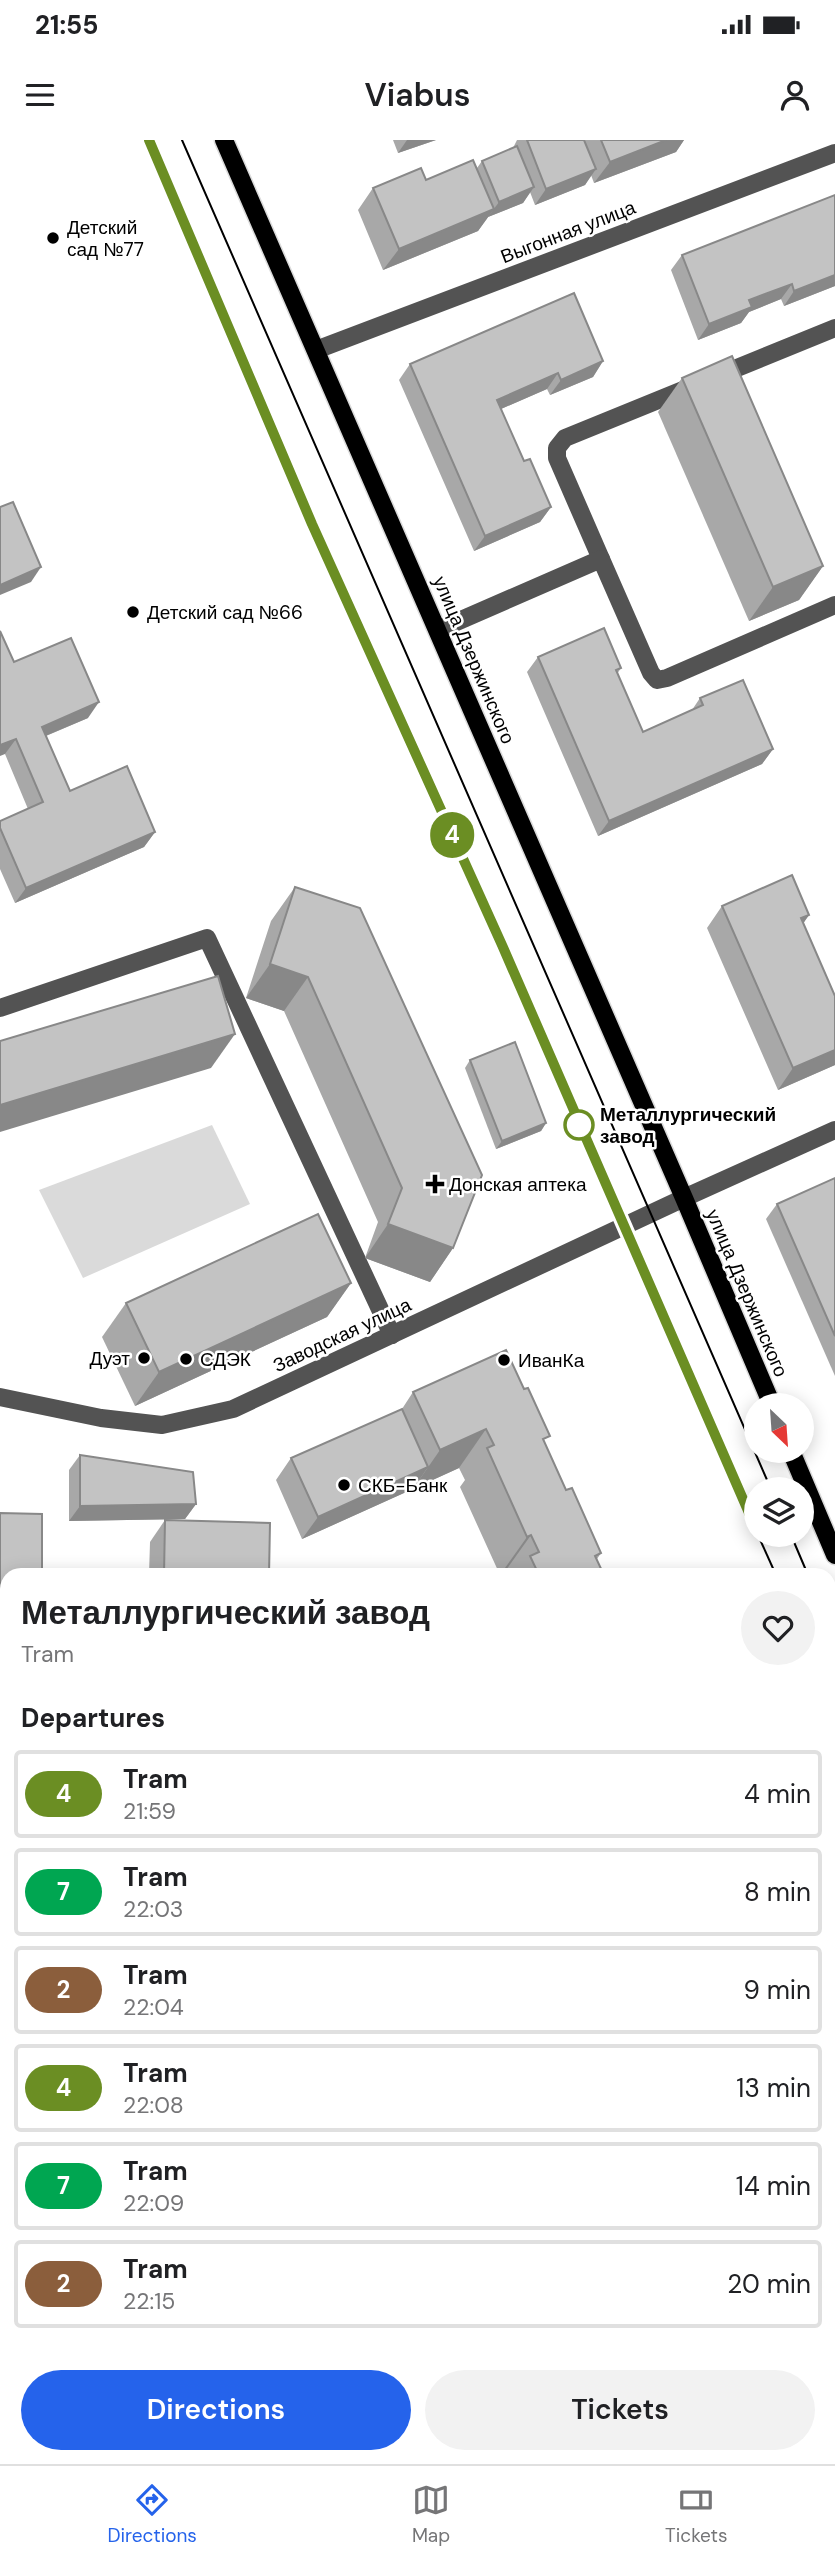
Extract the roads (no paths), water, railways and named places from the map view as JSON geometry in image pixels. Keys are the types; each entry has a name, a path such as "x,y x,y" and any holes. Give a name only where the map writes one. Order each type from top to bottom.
{"main road":[{"name":"улица Дзержинского","path":"224,140 767,1393"},
{"path":"796,1463 835,1555"}],"street":[{"name":"Выгонная улица","path":"316,350 835,153"},
{"path":"835,328 565,438 557,447 557,458 651,673 657,680 835,605"},
{"path":"438,630 601,559"},
{"path":"0,1008 207,939 392,1335"},
{"name":"улица Дзержинского","path":"684,1198 835,1130"},
{"name":"Заводская улица","path":"0,1397 101,1418 163,1425 233,1409 684,1198"}],"tram line":[{"path":"149,140 312,524 502,945 744,1501"},
{"name":"4","path":"149,140 312,524 502,945 744,1502"},
{"path":"182,140 766,1477"},
{"path":"763,1547 773,1568"},
{"path":"796,1547 805,1568"}],"place":[{"name":"Детский сад №77","path":"53,238"},
{"name":"Детский сад №66","path":"133,612"},
{"name":"Металлургический завод","path":"579,1125"},
{"name":"Донская аптека","path":"435,1184"},
{"name":"Дуэт","path":"144,1358"},
{"name":"СДЭК","path":"186,1359"},
{"name":"ИванКа","path":"504,1360"},
{"name":"СКБ-Банк","path":"344,1485"}]}
